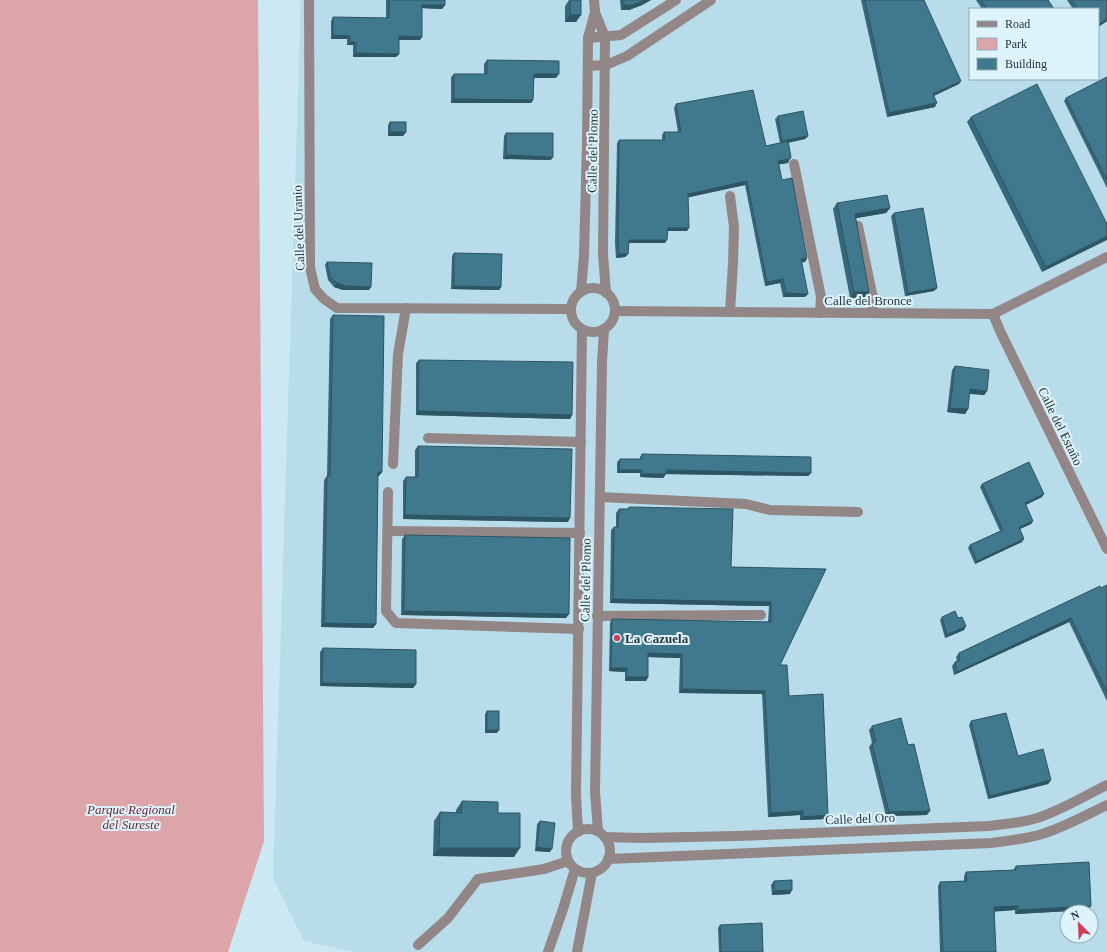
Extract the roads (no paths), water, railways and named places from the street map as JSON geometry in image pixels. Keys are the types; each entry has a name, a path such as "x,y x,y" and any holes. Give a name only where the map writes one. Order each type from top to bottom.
{"street":[{"name":"Calle del Uranio","path":"309,0 310,267 315,289 324,300 337,308 571,309"},
{"name":"Calle del Plomo","path":"594,0 595,12 605,37 604,254 606,293"},
{"path":"588,38 621,35 676,0"},
{"path":"588,66 606,65 627,56 711,0"},
{"name":"Calle del Plomo","path":"581,292 584,240 588,38 595,12"},
{"path":"794,164 820,297 820,313"},
{"path":"730,196 734,227 730,312"},
{"path":"858,226 873,298 872,313"},
{"name":"Calle del Bronce","path":"615,310 993,314 1107,258"},
{"path":"589,288 598,289 606,293 611,298 615,310 610,324 597,332 582,330 572,317 572,302 576,296 589,288"},
{"path":"393,464 398,354 406,308"},
{"name":"Calle del Estaño","path":"993,314 1107,549"},
{"name":"Calle del Plomo","path":"601,834 595,792 604,329"},
{"name":"Calle del Plomo","path":"578,832 576,796 582,330"},
{"path":"428,438 581,442"},
{"path":"388,492 386,611 396,623 579,629"},
{"path":"600,497 746,504 770,510 858,512"},
{"path":"388,531 580,533"},
{"path":"598,616 762,615"},
{"name":"Calle del Oro","path":"601,834 640,838 730,836 995,825 1038,818 1062,808 1107,785"},
{"path":"608,859 1015,841 1043,834 1068,824 1107,805"},
{"path":"418,945 448,918 478,879 571,865 583,872 592,873 602,868 608,859 610,851 609,844 601,834 591,829 584,829 578,832 570,839 568,844 566,850 571,865 563,909 548,952"},
{"path":"577,952 592,873"},
{"path":"580,936 584,952"}],"place":[{"name":"La Cazuela","path":"617,638"}],"park label":[{"name":"Parque Regional del Sureste","path":"131,816"}]}
